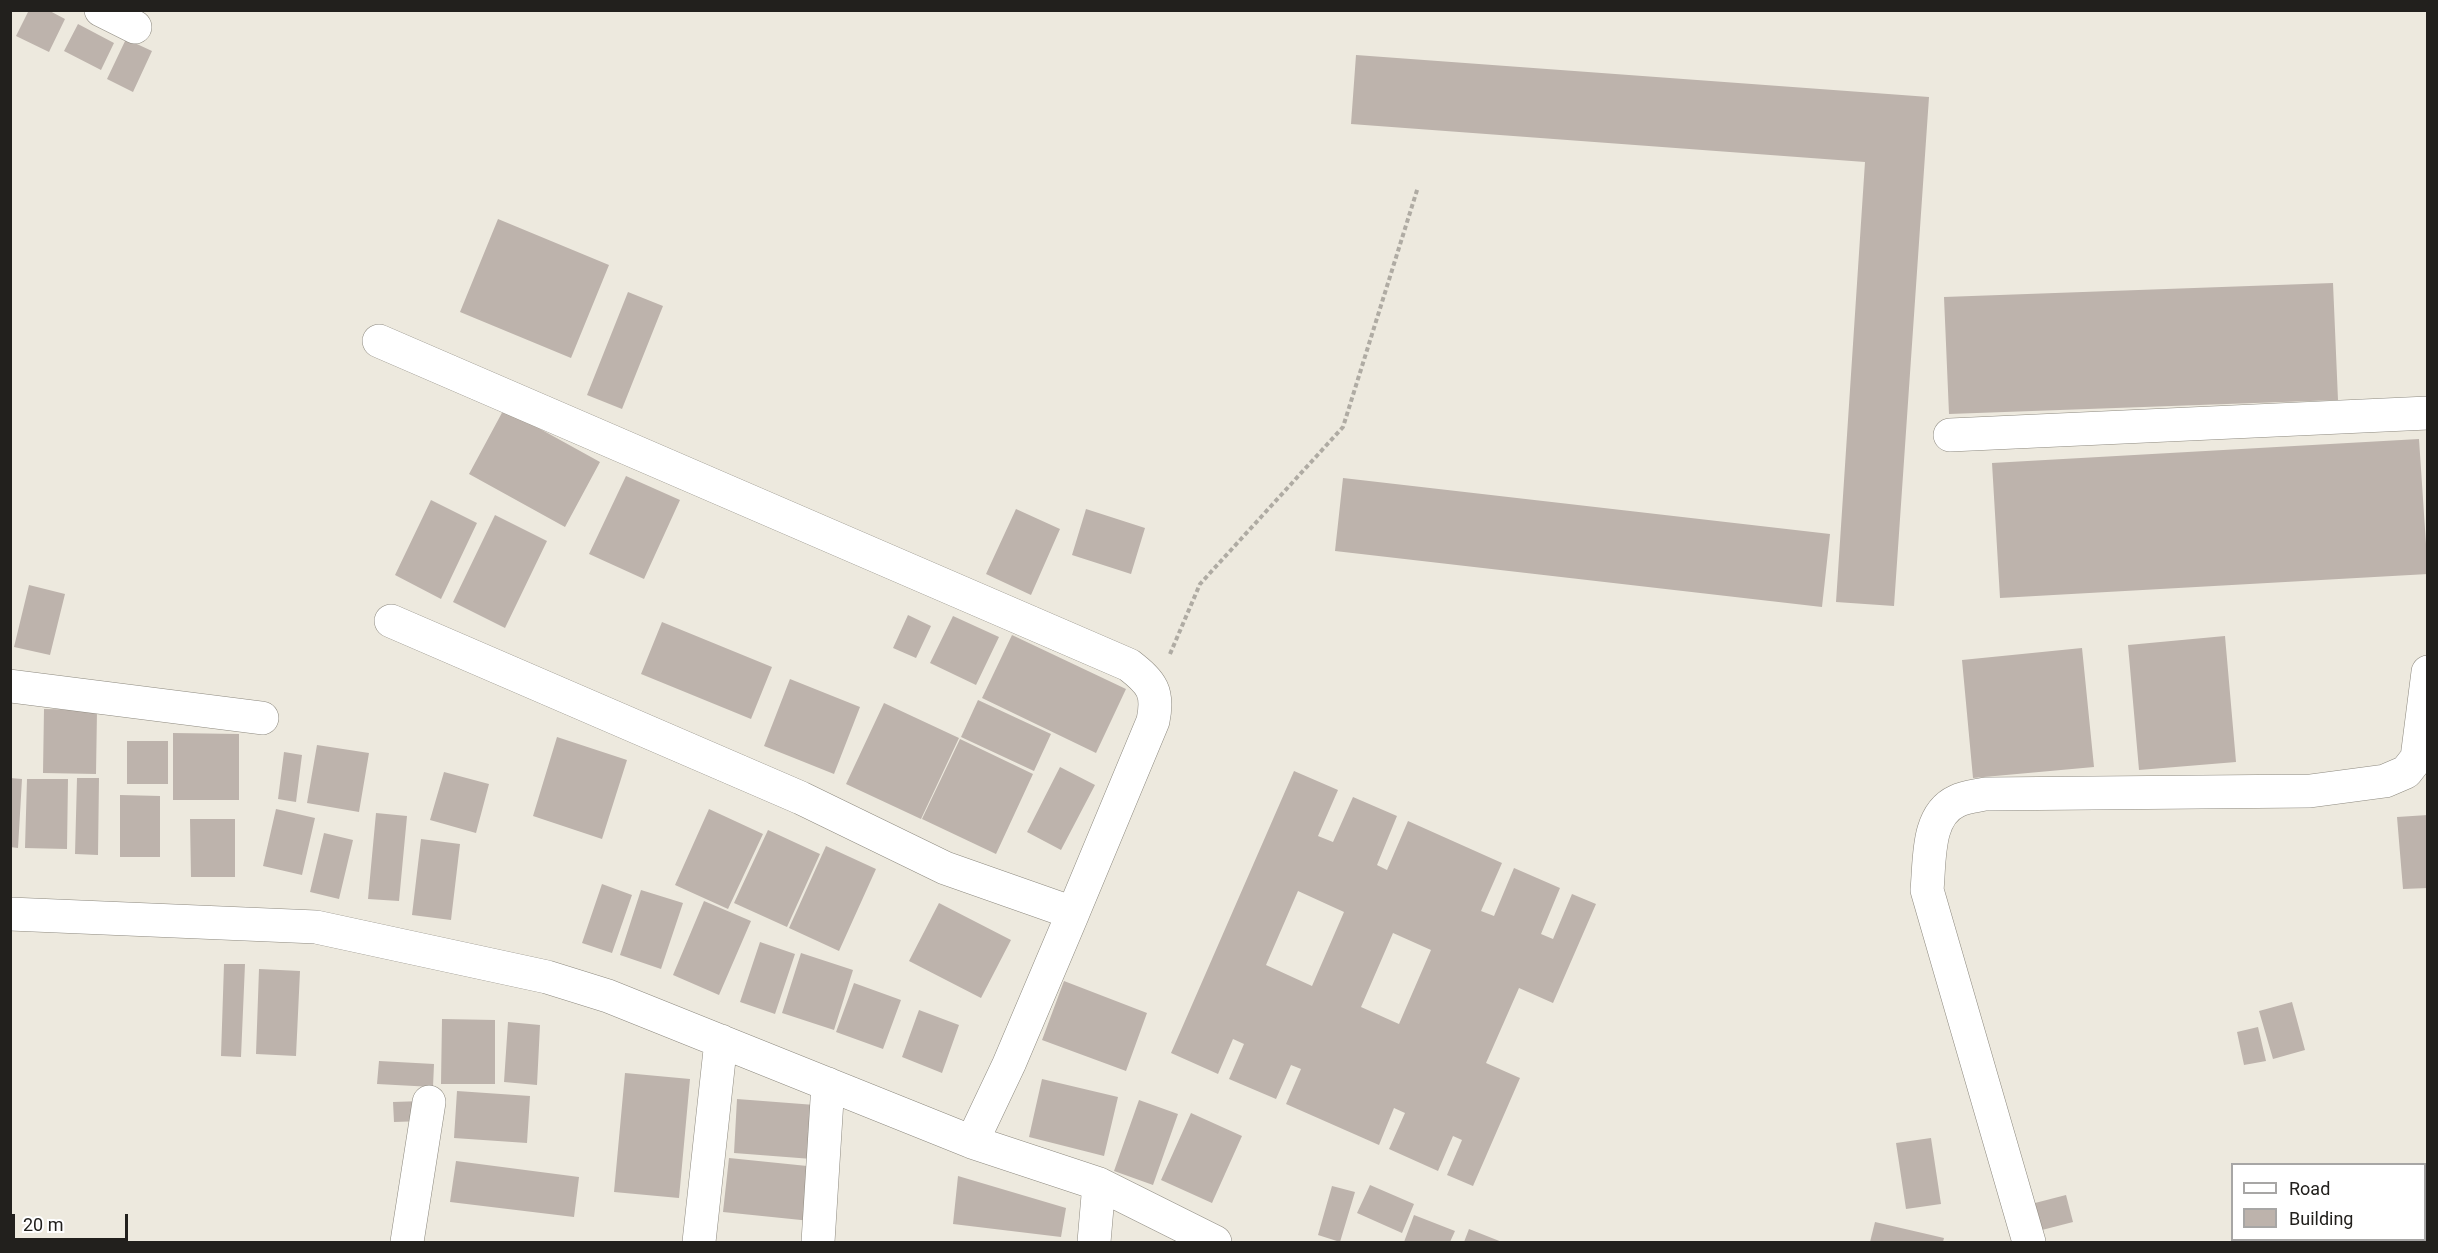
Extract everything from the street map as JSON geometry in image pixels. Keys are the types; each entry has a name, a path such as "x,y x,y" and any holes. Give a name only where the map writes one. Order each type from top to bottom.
{"street":[{"path":"101,10 135,27"},
{"path":"379,341 1130,666 1146,678 1154,690 1156,706 1153,721 1009,1064 972,1142"},
{"path":"1950,435 2427,413"},
{"path":"391,621 801,798 945,868 1073,913"},
{"path":"2029,1242 1928,890 1931,847 1937,820 1956,801 1985,794 2310,791 2385,781 2406,772 2417,758 2427,672"},
{"path":"10,686 262,718"},
{"path":"10,914 316,927 547,977 608,996 972,1142 1099,1185 1215,1242"},
{"path":"699,1242 721,1041"},
{"path":"818,1242 828,1084"},
{"path":"408,1242 429,1102"},
{"path":"1094,1242 1099,1185"}],"path":[{"path":"1154,690 1200,584 1343,427 1418,187"}],"building":[{"path":"29,10 48,10 65,19 49,52 16,36"},
{"path":"78,24 114,43 101,70 64,51"},
{"path":"126,39 152,51 133,92 107,79"},
{"path":"1356,55 1929,97 1894,606 1836,602 1865,162 1351,124"},
{"path":"498,219 609,265 571,358 460,312"},
{"path":"2333,283 2338,400 1949,414 1944,297"},
{"path":"628,292 663,306 622,409 587,395"},
{"path":"504,409 600,462 565,527 469,474"},
{"path":"2419,439 2428,574 2000,598 1992,463"},
{"path":"626,476 680,500 644,579 589,554"},
{"path":"1343,478 1830,534 1822,607 1335,551"},
{"path":"431,500 477,523 441,599 395,575"},
{"path":"1016,509 1060,529 1031,595 986,574"},
{"path":"1086,509 1145,528 1131,574 1072,555"},
{"path":"495,515 547,541 505,628 453,602"},
{"path":"29,585 65,594 50,655 14,647"},
{"path":"908,615 931,626 916,658 893,648"},
{"path":"953,616 999,637 976,685 930,663"},
{"path":"662,622 772,667 751,719 641,674"},
{"path":"1012,635 1126,689 1096,753 982,698"},
{"path":"2225,636 2236,762 2139,770 2128,645"},
{"path":"2082,648 2094,767 1973,778 1962,660"},
{"path":"790,679 860,707 834,774 764,746"},
{"path":"978,700 1051,734 1034,771 961,737"},
{"path":"884,703 959,738 921,819 846,784"},
{"path":"44,709 97,710 96,774 43,773"},
{"path":"173,733 239,734 239,800 173,800"},
{"path":"557,737 627,760 602,839 533,816"},
{"path":"960,739 1033,774 996,854 922,819"},
{"path":"127,741 168,741 168,784 127,784"},
{"path":"317,745 369,753 359,812 307,803"},
{"path":"284,752 302,755 296,802 278,799"},
{"path":"1060,767 1095,785 1061,850 1027,832"},
{"path":"1294,771 1338,790 1318,836 1333,842 1353,797 1397,816 1377,865 1387,870 1408,821 1502,863 1481,911 1494,916 1514,868 1560,888 1541,934 1553,939 1572,894 1596,904 1553,1003 1519,988 1486,1063 1520,1078 1473,1186 1447,1175 1462,1140 1453,1136 1438,1171 1389,1149 1405,1113 1394,1108 1379,1145 1286,1104 1301,1069 1291,1065 1276,1099 1229,1079 1244,1044 1233,1039 1218,1074 1171,1053","holes":["1298,891 1344,912 1312,986 1266,965","1393,933 1431,950 1399,1024 1361,1007"]},
{"path":"444,772 489,784 476,833 430,820"},
{"path":"10,778 22,779 18,848 10,847"},
{"path":"77,778 99,778 98,855 75,854"},
{"path":"27,779 68,779 67,849 25,848"},
{"path":"120,795 160,796 160,857 120,857"},
{"path":"276,809 315,818 302,875 263,866"},
{"path":"709,809 763,834 728,909 675,885"},
{"path":"376,813 407,816 399,901 368,899"},
{"path":"2428,815 2428,888 2403,889 2397,817"},
{"path":"190,819 235,819 235,877 191,877"},
{"path":"768,830 820,854 787,927 734,903"},
{"path":"324,833 353,840 339,899 310,892"},
{"path":"421,839 460,844 451,920 412,915"},
{"path":"826,846 876,869 839,951 789,928"},
{"path":"602,884 632,895 612,953 582,943"},
{"path":"641,890 683,903 661,969 620,955"},
{"path":"704,901 751,921 719,995 673,975"},
{"path":"939,903 1011,940 981,998 909,961"},
{"path":"760,942 795,954 775,1014 740,1002"},
{"path":"801,953 853,970 834,1030 782,1013"},
{"path":"224,964 245,964 241,1057 221,1056"},
{"path":"259,969 300,971 296,1056 256,1054"},
{"path":"1064,981 1147,1013 1126,1071 1042,1040"},
{"path":"854,983 901,1000 883,1049 836,1032"},
{"path":"2292,1002 2305,1050 2273,1059 2259,1011"},
{"path":"919,1010 959,1025 942,1073 902,1057"},
{"path":"442,1019 495,1020 495,1084 441,1084"},
{"path":"508,1022 540,1025 537,1085 504,1082"},
{"path":"2258,1027 2266,1061 2244,1065 2237,1032"},
{"path":"379,1061 434,1064 433,1087 377,1084"},
{"path":"625,1073 690,1079 679,1198 614,1192"},
{"path":"1042,1079 1118,1097 1104,1156 1029,1137"},
{"path":"457,1091 530,1096 527,1143 454,1138"},
{"path":"737,1099 815,1105 812,1159 734,1153"},
{"path":"1139,1100 1178,1114 1153,1185 1114,1171"},
{"path":"423,1101 424,1121 394,1122 393,1102"},
{"path":"1191,1113 1242,1136 1212,1203 1161,1180"},
{"path":"1931,1138 1941,1204 1906,1209 1896,1143"},
{"path":"729,1158 817,1167 811,1221 723,1212"},
{"path":"456,1161 579,1177 574,1217 450,1202"},
{"path":"958,1176 1066,1208 1061,1237 953,1224"},
{"path":"1370,1185 1414,1204 1402,1233 1357,1213"},
{"path":"1332,1186 1355,1192 1340,1242 1318,1235"},
{"path":"2066,1195 2073,1222 2042,1230 2035,1203"},
{"path":"1414,1215 1455,1231 1450,1242 1404,1242"},
{"path":"1875,1222 1944,1238 1943,1242 1870,1242"},
{"path":"1469,1229 1502,1242 1464,1242"}]}
